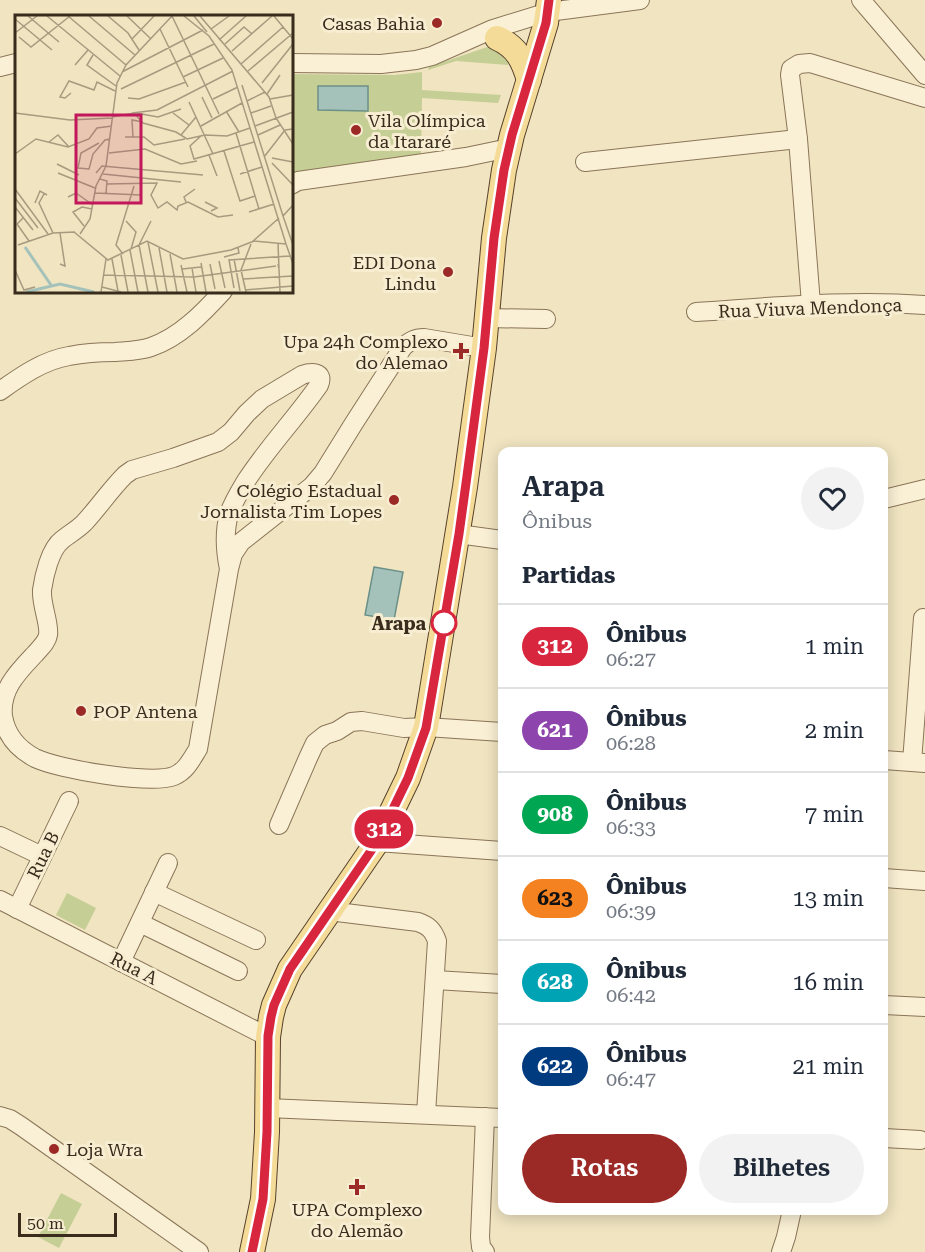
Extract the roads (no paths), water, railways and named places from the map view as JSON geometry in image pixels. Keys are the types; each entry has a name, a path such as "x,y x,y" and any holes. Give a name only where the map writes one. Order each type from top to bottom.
{"main road":[{"path":"252,1252 263,1199 266,1165 268,1036 274,1005 295,961 377,842 408,778 426,728 459,534 488,318 494,238 509,148 553,11"},
{"path":"487,37 506,42 516,51 525,65 530,80"}],"street":[{"path":"292,63 381,64 410,61 487,37 553,11 640,0"},
{"path":"861,0 925,75"},
{"path":"0,67 15,63"},
{"path":"811,304 791,69 799,64 810,63 925,98"},
{"path":"585,162 798,139"},
{"path":"292,184 298,181 466,157 509,148"},
{"path":"0,391 29,372 57,359 151,348 177,334 210,306 222,292"},
{"name":"Rua Viuva Mendonça","path":"696,312 811,304 925,305"},
{"path":"488,318 546,319"},
{"path":"229,569 225,548 229,513 264,455 319,385 321,380 318,374 302,375 262,399 231,432 218,442 132,470 118,482 82,525 57,543 42,589 48,630 46,641 12,679 5,695 2,713 10,737 34,758 70,768 158,779 171,777 181,772 198,749 229,569 233,554 241,542 304,493 324,473 403,347 417,338 424,338 484,348"},
{"path":"888,498 925,489"},
{"path":"459,534 498,539"},
{"path":"888,760 919,762 923,618"},
{"path":"279,825 315,743 325,735 351,722 362,721 404,728 498,732"},
{"name":"Rua B","path":"17,909 69,801"},
{"path":"0,836 42,856"},
{"path":"377,842 498,851"},
{"path":"121,962 168,863"},
{"path":"888,878 925,881"},
{"path":"154,892 256,940"},
{"name":"Rua A","path":"0,900 268,1036"},
{"path":"329,911 418,922 428,925 434,932 437,941 426,1114"},
{"path":"140,923 238,971"},
{"path":"435,980 498,984"},
{"path":"888,1005 925,1007"},
{"path":"267,1108 494,1118 480,1237 481,1247 485,1252"},
{"path":"0,1116 21,1126 199,1252"},
{"path":"888,1138 920,1140"},
{"path":"781,1252 791,1215"}],"water":[{"path":"318,86 368,86 368,111 318,110"},
{"path":"374,567 403,572 394,620 365,615"}],"place":[{"name":"Casas Bahia","path":"437,23"},
{"name":"Vila Olímpica da Itararé","path":"356,130"},
{"name":"EDI Dona Lindu","path":"448,272"},
{"name":"Upa 24h Complexo do Alemao","path":"461,351"},
{"name":"Colégio Estadual Jornalista Tim Lopes","path":"394,500"},
{"name":"Arapa","path":"444,623"},
{"name":"POP Antena","path":"81,711"},
{"name":"Loja Wra","path":"54,1149"},
{"name":"UPA Complexo do Alemão","path":"357,1187"}]}
